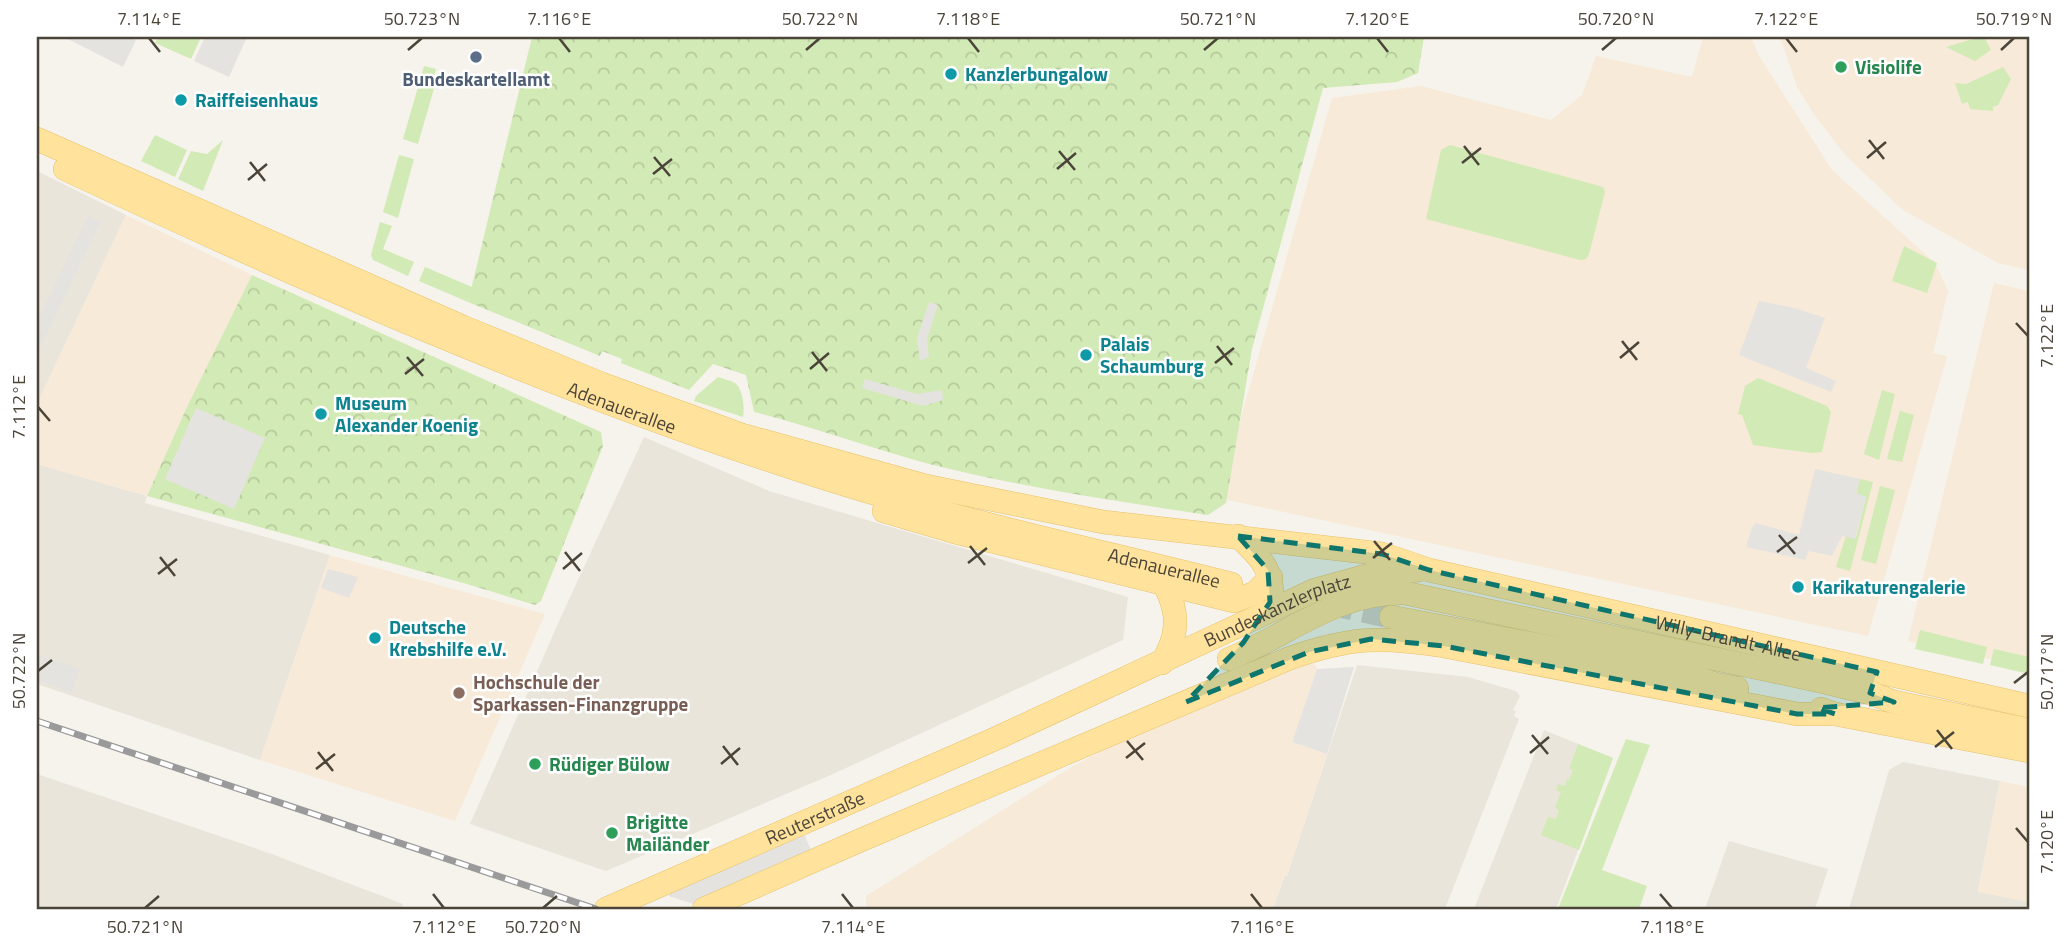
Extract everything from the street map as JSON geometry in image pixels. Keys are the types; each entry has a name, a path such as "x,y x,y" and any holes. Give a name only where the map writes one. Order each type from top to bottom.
{"main road":[{"name":"Adenauerallee","path":"37,139 463,327 602,384 743,435 926,486 1103,522 1186,531"},
{"name":"Adenauerallee","path":"37,156 442,339 640,416 822,478 975,520 1231,584"},
{"path":"726,446 754,463 807,488 955,532 1165,586 1234,601 1255,593 1271,578"},
{"name":"Bundeskanzlerplatz","path":"1186,531 1382,554 1429,570"},
{"path":"1186,702 1229,659 1264,615 1272,595 1271,578 1262,559 1238,536"},
{"name":"Bundeskanzlerplatz","path":"1022,727 1315,590 1373,574 1429,570"},
{"name":"Willy-Brandt-Allee","path":"1429,570 1873,682 2029,706"},
{"path":"1162,663 1173,641 1177,620 1165,586"},
{"path":"1229,659 1254,649 1335,605 1373,595 1405,593 1873,682 1894,702"},
{"path":"1391,617 1686,673 1715,684 1793,698 1835,714 2029,751"},
{"path":"1186,702 1309,652 1371,639 1444,646 1797,714 1835,714"},
{"path":"1686,673 1713,673 1866,704 1894,702 2029,730"},
{"name":"Reuterstraße","path":"704,909 1186,702"},
{"name":"Reuterstraße","path":"606,909 1022,727"}],"highlighted area":[{"path":"1238,536 1382,554 1429,570 1877,672 1870,693 1894,702 1818,708 1835,714 1797,714 1444,646 1371,639 1309,652 1186,702 1243,643 1270,602 1268,570"}],"shaded area":[{"path":"64,37 129,37 136,40 123,67"},
{"path":"205,37 247,37 229,77 194,61"},
{"path":"1703,37 1751,37 1759,56 1832,170 1935,263 1948,291 1933,353 1947,356 1868,636 1218,498 1332,98 1421,86 1551,120 1582,95 1596,56 1692,77"},
{"path":"1780,37 2029,37 2029,270 1998,263 1903,210 1846,156 1813,113 1797,87"},
{"path":"37,171 126,215 37,404"},
{"path":"126,215 252,275 147,496 37,464 37,404"},
{"path":"88,216 101,222 37,353 37,321"},
{"path":"1994,283 2029,291 2029,668 1908,641"},
{"path":"1759,301 1795,308 1825,318 1806,368 1836,381 1831,392 1739,355"},
{"path":"929,302 938,305 927,339 929,357 920,361 917,338"},
{"path":"865,379 917,394 942,390 943,400 923,406 862,388"},
{"path":"196,408 265,438 234,509 165,479"},
{"path":"644,437 769,491 1128,597 1123,640 833,774 606,871 470,824"},
{"path":"37,464 147,496 145,503 330,555 260,760 37,684"},
{"path":"1815,469 1860,479 1856,493 1866,497 1855,539 1842,536 1832,556 1809,551 1805,560 1746,547 1752,527 1756,523 1799,535"},
{"path":"330,555 545,614 455,821 260,760"},
{"path":"328,569 358,577 349,598 321,588"},
{"path":"40,656 80,669 72,693 37,680"},
{"path":"1311,658 1317,669 1292,742 1327,754 1287,876 1284,876 1273,909 867,909 866,896 1073,766"},
{"path":"1357,665 1468,677 1516,691 1520,696 1513,710 1516,711 1514,716 1519,719 1445,909 1273,909 1285,875 1287,876"},
{"path":"1354,667 1327,754 1292,742 1317,669"},
{"path":"1544,730 1613,758 1556,909 1474,909"},
{"path":"1903,762 2000,781 1978,891 2029,902 2029,909 1849,909 1889,770"},
{"path":"37,774 269,853 403,904 402,909 37,909"},
{"path":"2000,781 2029,787 2029,902 1978,892"},
{"path":"796,816 819,868 708,909 669,896 683,866"},
{"path":"1729,841 1828,869 1815,909 1705,909"}],"green space":[{"path":"158,37 201,37 191,59 155,43"},
{"path":"532,37 1424,37 1418,73 1397,82 1323,88 1252,349 1226,503 1208,515 1033,487 907,458 754,412 746,375 713,364 689,390 621,363 622,359 602,351 600,356 468,302"},
{"path":"1984,37 1991,50 1975,61 1946,47"},
{"path":"424,66 436,69 432,84 435,85 418,144 403,139"},
{"path":"2003,67 2011,79 1993,111 1970,109 1968,102 1962,104 1955,83 1966,84"},
{"path":"155,135 187,150 175,177 141,161"},
{"path":"223,140 203,191 178,179 191,151 207,154"},
{"path":"1450,145 1603,187 1605,192 1586,259 1580,260 1426,219 1441,150"},
{"path":"399,155 414,159 398,218 383,212"},
{"path":"380,222 392,226 383,249 414,262 408,276 373,260 371,255"},
{"path":"1904,246 1937,263 1927,293 1892,281"},
{"path":"425,267 472,287 468,302 419,281"},
{"path":"252,275 601,432 603,446 541,601 535,605 147,496"},
{"path":"718,377 738,386 743,399 743,417 694,401 696,396"},
{"path":"1758,378 1827,406 1831,412 1822,452 1753,445 1742,415 1738,414 1745,386"},
{"path":"1882,390 1895,394 1879,460 1864,454"},
{"path":"1900,411 1914,415 1902,462 1887,459"},
{"path":"1860,479 1873,482 1850,571 1836,567 1846,536 1856,538 1866,497 1856,494"},
{"path":"1880,486 1895,490 1876,564 1861,560"},
{"path":"1920,630 1987,647 1983,664 1915,649"},
{"path":"1994,649 2029,657 2029,674 1990,665"},
{"path":"1626,739 1650,745 1602,870 1647,886 1639,909 1558,909"},
{"path":"1578,744 1613,758 1579,850 1541,835 1548,817 1556,819 1559,810 1555,808 1561,792 1556,790 1558,784 1565,786 1567,779 1569,780 1573,770 1569,769"}],"tunnel":[{"path":"1330,604 1391,617"}],"railway":[{"path":"37,721 596,909"}],"place":[{"name":"Bundeskartellamt","path":"476,57"},
{"name":"Visiolife","path":"1841,67"},
{"name":"Kanzlerbungalow","path":"951,74"},
{"name":"Raiffeisenhaus","path":"181,100"},
{"name":"Palais Schaumburg","path":"1086,355"},
{"name":"Museum Alexander Koenig","path":"321,414"},
{"name":"Karikaturengalerie","path":"1798,587"},
{"name":"Deutsche Krebshilfe e.V.","path":"375,638"},
{"name":"Hochschule der Sparkassen-Finanzgruppe","path":"459,693"},
{"name":"Rüdiger Bülow","path":"535,764"},
{"name":"Brigitte Mailänder","path":"612,833"}]}
